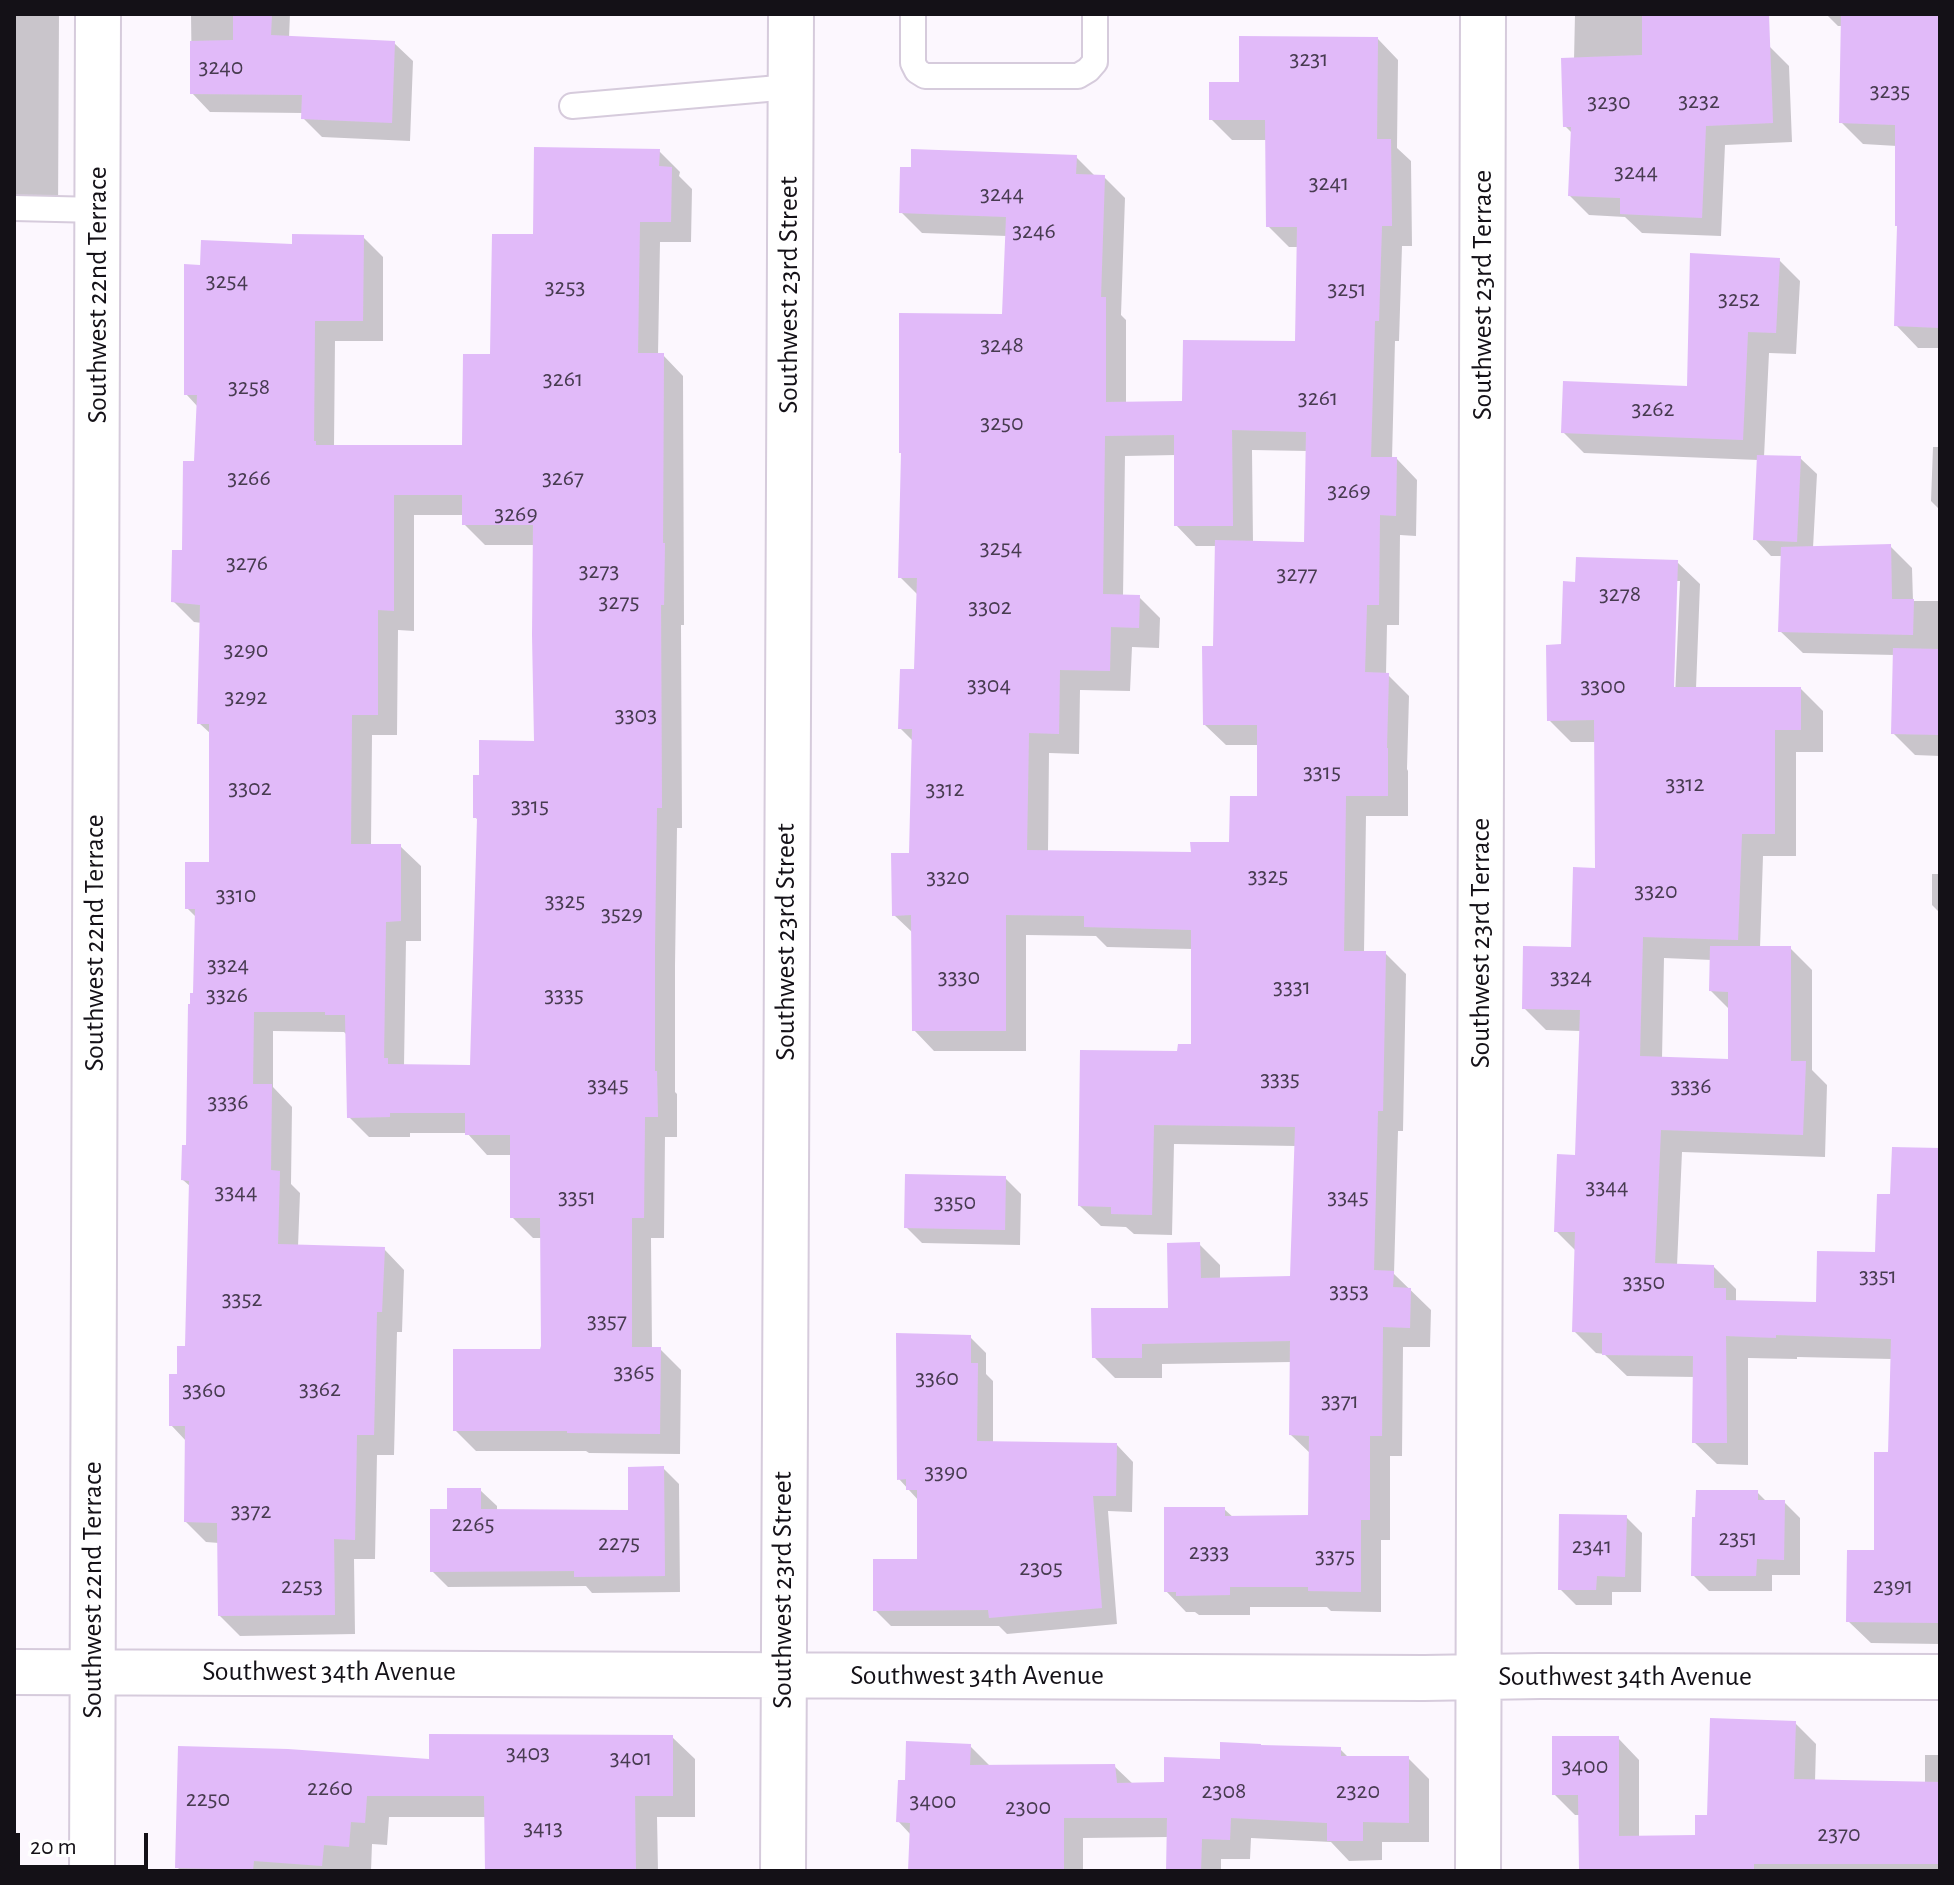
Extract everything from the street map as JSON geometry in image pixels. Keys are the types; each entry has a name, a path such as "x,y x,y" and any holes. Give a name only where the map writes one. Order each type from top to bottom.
{"street":[{"name":"Southwest 22nd Terrace","path":"92,1871 98,14"},
{"name":"Southwest 23rd Street","path":"783,1871 791,14"},
{"name":"Southwest 23rd Terrace","path":"1478,1871 1483,14"},
{"name":"Southwest 34th Avenue","path":"14,1672 1940,1677"}],"lane":[{"path":"913,14 913,63 917,71 925,76 1078,76 1095,62 1095,14"},
{"path":"572,106 790,87"},
{"path":"14,208 98,210"}],"building":[{"path":"233,14 272,14 271,35 395,41 392,123 301,119 302,95 190,94 190,41 233,40"},
{"path":"1642,14 1769,14 1773,123 1706,126 1702,218 1620,214 1620,198 1568,196 1571,127 1563,127 1561,58 1642,55"},
{"path":"1841,14 1940,14 1940,328 1894,326 1897,226 1895,125 1839,123"},
{"path":"1239,36 1378,37 1377,139 1391,139 1392,226 1382,226 1379,321 1375,321 1371,457 1397,457 1396,516 1380,515 1379,605 1367,605 1365,672 1389,673 1388,796 1346,796 1344,951 1386,951 1383,1111 1378,1111 1374,1270 1394,1271 1393,1287 1411,1288 1410,1328 1383,1327 1382,1436 1370,1436 1370,1520 1361,1520 1361,1592 1308,1591 1308,1587 1230,1587 1230,1595 1176,1596 1176,1592 1164,1592 1164,1507 1225,1507 1225,1516 1308,1515 1309,1436 1289,1435 1290,1341 1142,1344 1142,1358 1092,1358 1091,1308 1168,1308 1167,1243 1200,1242 1201,1278 1290,1276 1295,1127 1154,1125 1152,1215 1111,1214 1111,1207 1078,1206 1080,1050 1177,1051 1178,1044 1191,1044 1191,930 1084,927 1084,916 1006,915 1006,1031 912,1031 911,915 892,916 891,853 909,853 912,729 898,729 900,669 914,669 917,578 898,578 901,453 899,313 1002,314 1006,217 899,213 900,167 911,167 911,149 1077,155 1076,174 1105,175 1101,297 1106,297 1106,402 1182,401 1183,340 1295,341 1297,227 1266,227 1265,120 1209,120 1209,82 1239,82","holes":["1232,430 1306,432 1304,542 1215,540 1213,646 1202,646 1203,725 1257,725 1257,796 1230,796 1229,842 1190,842 1191,852 1027,850 1029,733 1059,734 1060,670 1110,671 1111,627 1139,628 1140,595 1103,594 1105,436 1174,435 1174,526 1233,526"]},
{"path":"534,147 660,149 659,166 672,167 671,222 640,222 638,353 664,353 665,543 664,605 661,605 662,808 657,808 655,944 658,1117 645,1117 644,1218 632,1218 632,1347 661,1347 660,1434 453,1431 453,1349 540,1349 541,1346 540,1218 510,1218 510,1135 465,1135 465,1113 390,1113 390,1117 347,1118 345,1015 254,1012 253,1084 272,1084 271,1170 280,1171 278,1244 385,1247 382,1312 377,1312 374,1435 357,1435 355,1540 334,1539 335,1615 218,1616 217,1523 184,1522 185,1426 169,1426 169,1374 177,1374 177,1346 185,1346 189,1181 181,1180 182,1145 186,1145 188,1004 190,993 193,993 195,909 185,909 185,862 209,862 209,724 197,724 200,605 171,602 172,550 182,550 183,461 194,461 197,395 184,395 184,264 200,265 201,240 292,244 292,234 364,235 363,321 315,321 314,441 316,445 462,445 463,354 490,354 492,234 533,234","holes":["394,495 462,495 462,525 533,525 534,741 479,740 479,775 473,775 473,818 477,818 470,1065 388,1064 388,1058 384,1058 386,922 401,921 401,844 351,844 352,715 378,715 378,610 394,611"]},
{"path":"1690,253 1780,258 1776,333 1748,332 1743,440 1561,433 1563,381 1687,386"},
{"path":"1757,455 1801,456 1797,542 1753,540"},
{"path":"1891,544 1892,599 1914,599 1913,635 1778,632 1781,547"},
{"path":"1576,557 1678,560 1674,687 1801,687 1801,730 1775,730 1775,834 1742,834 1738,940 1643,937 1640,1056 1728,1059 1728,992 1709,991 1710,946 1791,946 1791,1061 1806,1061 1803,1135 1661,1130 1655,1263 1714,1265 1714,1288 1726,1288 1726,1300 1816,1302 1817,1251 1875,1252 1877,1194 1890,1194 1892,1147 1940,1148 1940,1623 1846,1622 1847,1550 1874,1550 1874,1452 1888,1452 1891,1339 1726,1336 1727,1443 1692,1443 1693,1356 1602,1355 1602,1333 1572,1332 1575,1232 1554,1232 1557,1154 1575,1155 1580,1010 1522,1009 1523,946 1571,947 1573,867 1595,868 1594,720 1547,721 1546,645 1561,644 1563,581 1575,582"},
{"path":"1893,648 1940,649 1940,735 1891,734"},
{"path":"905,1174 1006,1176 1005,1230 904,1228"},
{"path":"896,1333 971,1335 971,1363 978,1363 977,1441 1117,1443 1116,1496 1093,1496 1102,1608 989,1618 988,1610 873,1611 873,1559 917,1559 917,1490 906,1490 906,1479 897,1480"},
{"path":"664,1466 665,1576 574,1577 574,1571 430,1572 430,1509 447,1509 447,1488 481,1488 481,1509 628,1510 628,1467"},
{"path":"1696,1490 1758,1490 1758,1500 1785,1500 1784,1560 1757,1559 1756,1576 1691,1576 1692,1517 1695,1517"},
{"path":"1559,1514 1627,1515 1625,1577 1597,1576 1596,1590 1558,1590"},
{"path":"1710,1718 1796,1721 1794,1779 1940,1782 1940,1864 1754,1864 1754,1871 1579,1871 1578,1795 1552,1795 1552,1736 1619,1736 1619,1836 1695,1835 1695,1815 1707,1815"},
{"path":"429,1734 673,1735 673,1796 635,1796 636,1871 485,1871 484,1796 367,1796 365,1823 351,1822 349,1847 324,1845 322,1866 254,1861 253,1870 175,1868 178,1746 288,1749 429,1759"},
{"path":"906,1741 971,1744 970,1765 1115,1764 1117,1783 1164,1782 1164,1757 1220,1759 1220,1742 1341,1747 1341,1756 1409,1756 1409,1823 1363,1822 1363,1841 1327,1841 1327,1823 1231,1818 1230,1840 1202,1839 1201,1871 1166,1871 1167,1818 1064,1818 1064,1871 908,1871 910,1823 896,1822 898,1780 905,1780"}]}
